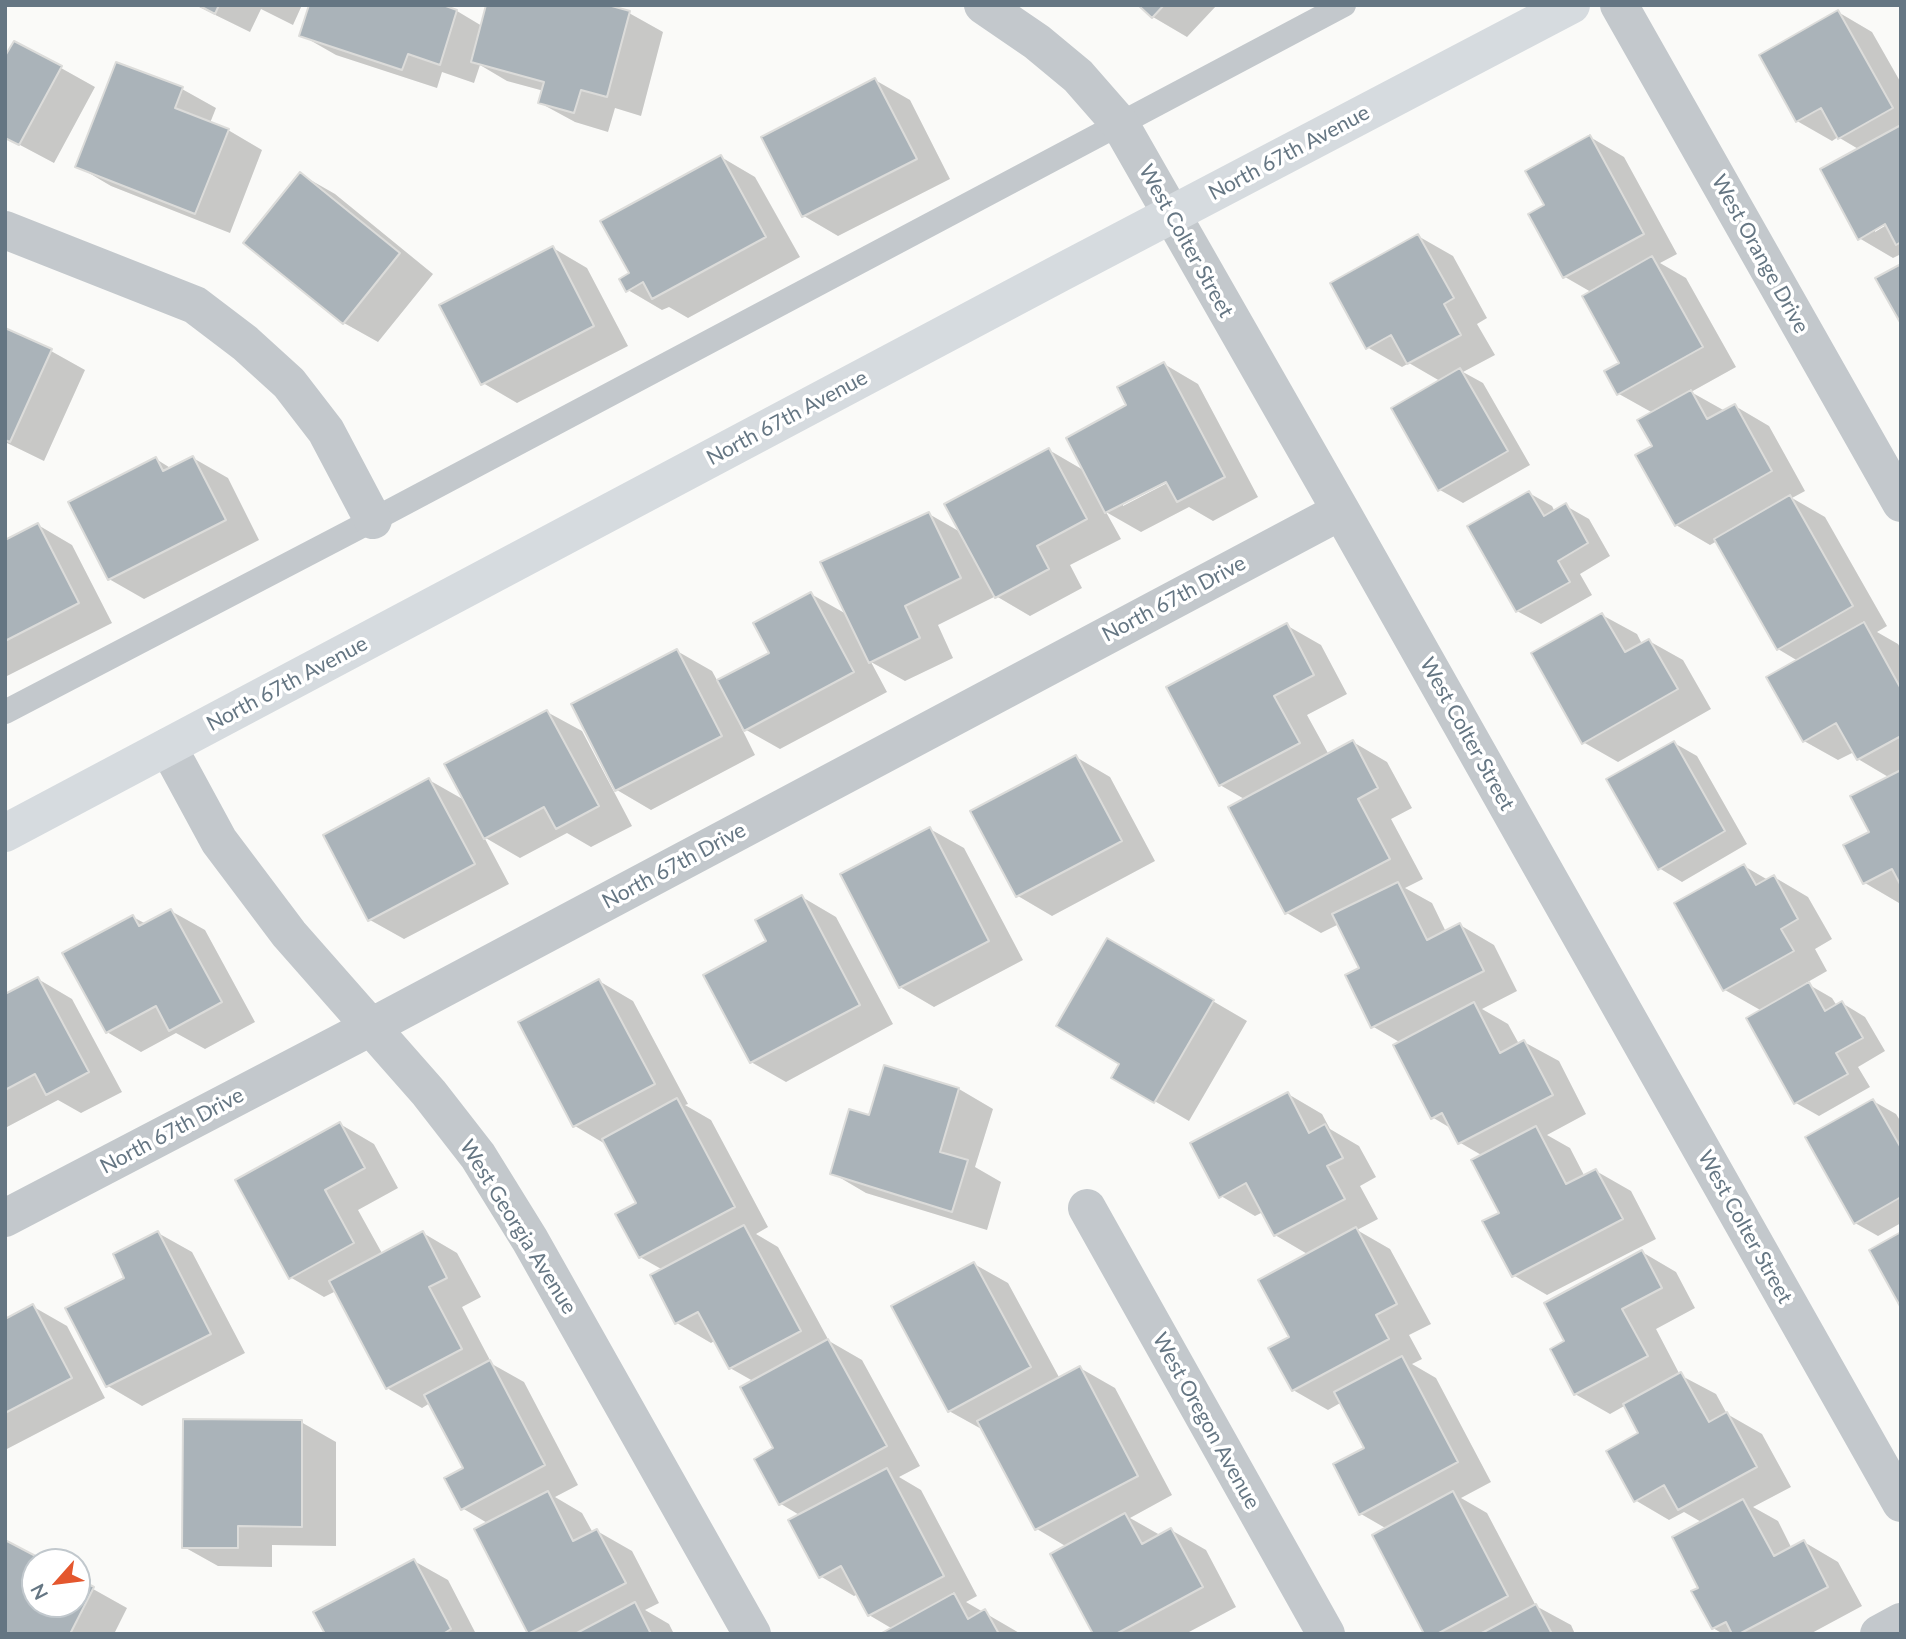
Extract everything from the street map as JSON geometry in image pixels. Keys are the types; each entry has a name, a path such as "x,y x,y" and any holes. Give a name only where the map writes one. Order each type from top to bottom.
{"main road":[{"name":"North 67th Avenue","path":"5,833 1571,5"}],"street":[{"name":"West Colter Street","path":"983,5 1037,42 1078,76 1120,124 1901,1503"},
{"name":"West Orange Drive","path":"1619,5 1901,503"},
{"path":"5,230 195,305 245,343 289,383 326,431 373,520"},
{"name":"North 67th Drive","path":"5,1218 369,1028 1341,510"},
{"name":"West Georgia Avenue","path":"168,747 219,841 289,934 429,1094 478,1156 530,1240 752,1634"},
{"name":"West Oregon Avenue","path":"1087,1208 1326,1634"},
{"path":"1879,1634 1901,1622"}],"lane":[{"path":"5,712 373,520 1343,5"}],"building":[{"path":"198,5 219,5 215,14"},
{"path":"309,5 443,5 457,10 440,65 408,54 402,70 299,36"},
{"path":"486,5 608,5 630,11 607,97 581,90 574,113 538,103 544,82 471,62"},
{"path":"1138,5 1164,5 1152,18"},
{"path":"1838,10 1893,108 1838,139 1821,108 1796,122 1759,55"},
{"path":"14,41 62,66 19,145 5,138 5,56"},
{"path":"116,62 183,87 175,108 229,129 195,214 75,167"},
{"path":"875,78 917,159 802,217 761,137"},
{"path":"1901,125 1901,242 1896,245 1885,224 1858,240 1820,169"},
{"path":"1590,135 1644,234 1563,278 1528,214 1544,205 1525,171"},
{"path":"721,155 766,237 652,299 643,282 626,292 619,279 629,273 600,221"},
{"path":"300,172 400,253 343,324 243,243"},
{"path":"1418,234 1454,298 1444,304 1461,335 1407,364 1391,335 1366,349 1330,283"},
{"path":"553,246 594,326 481,385 439,305"},
{"path":"1652,256 1703,347 1617,395 1604,371 1619,363 1582,296"},
{"path":"1901,264 1901,324 1875,278"},
{"path":"5,328 52,349 10,442 5,440"},
{"path":"1164,362 1225,477 1177,502 1166,482 1105,513 1066,438 1126,405 1117,387"},
{"path":"1460,368 1508,451 1438,491 1391,408"},
{"path":"1691,390 1707,419 1735,404 1772,471 1675,526 1635,455 1652,446 1637,420"},
{"path":"1049,448 1087,519 1037,546 1049,569 995,598 944,504"},
{"path":"193,456 226,520 108,580 68,502 156,457 163,471"},
{"path":"1529,491 1544,516 1566,503 1588,543 1558,561 1570,582 1516,612 1467,526"},
{"path":"1790,495 1853,606 1777,650 1714,539"},
{"path":"929,512 961,578 905,606 920,638 869,663 820,562"},
{"path":"38,523 79,603 5,641 5,540"},
{"path":"811,592 854,672 744,731 717,680 769,653 753,623"},
{"path":"1602,613 1625,652 1649,639 1678,689 1582,744 1531,653"},
{"path":"1864,622 1901,689 1901,736 1857,760 1836,723 1803,742 1766,677"},
{"path":"1287,623 1314,675 1274,696 1300,743 1219,786 1166,687"},
{"path":"677,649 722,736 615,791 571,704"},
{"path":"547,710 599,806 556,829 544,807 484,839 444,764"},
{"path":"1353,740 1378,788 1358,799 1390,859 1285,914 1228,807"},
{"path":"1674,741 1725,831 1658,870 1606,779"},
{"path":"1076,755 1122,841 1016,897 970,811"},
{"path":"1901,770 1901,886 1892,869 1863,884 1843,845 1869,832 1850,796"},
{"path":"429,778 475,864 368,921 323,835"},
{"path":"930,827 989,941 899,988 840,874"},
{"path":"1744,864 1756,885 1774,875 1798,919 1781,929 1794,951 1723,991 1674,903"},
{"path":"1398,882 1427,940 1460,923 1484,971 1371,1028 1345,975 1359,968 1332,914"},
{"path":"802,895 860,1005 750,1063 703,975 766,941 755,920"},
{"path":"171,909 222,1002 169,1031 156,1006 106,1033 62,953 133,915 139,926"},
{"path":"1107,938 1214,1000 1154,1103 1111,1078 1119,1064 1056,1026"},
{"path":"38,977 89,1072 46,1095 35,1074 5,1090 5,994"},
{"path":"599,979 655,1084 573,1127 518,1022"},
{"path":"1809,982 1825,1011 1842,1001 1863,1038 1836,1053 1848,1074 1794,1104 1746,1018"},
{"path":"1474,1002 1500,1053 1524,1040 1553,1095 1458,1144 1442,1113 1431,1119 1393,1045"},
{"path":"884,1065 959,1088 940,1152 968,1160 952,1212 830,1174 849,1109 869,1115"},
{"path":"1288,1092 1309,1133 1325,1124 1343,1158 1327,1166 1345,1199 1274,1236 1246,1183 1219,1198 1190,1143"},
{"path":"677,1098 735,1207 639,1258 615,1214 636,1203 602,1139"},
{"path":"1873,1099 1901,1148 1901,1197 1854,1224 1805,1137"},
{"path":"340,1122 365,1168 325,1190 354,1243 289,1279 235,1180"},
{"path":"1536,1126 1566,1184 1596,1169 1623,1219 1512,1277 1482,1221 1499,1213 1471,1160"},
{"path":"744,1225 801,1331 729,1369 698,1312 675,1324 650,1275"},
{"path":"1356,1227 1397,1304 1376,1315 1389,1339 1292,1391 1268,1348 1289,1337 1258,1280"},
{"path":"158,1231 211,1334 106,1387 65,1308 124,1278 113,1254"},
{"path":"423,1231 447,1278 429,1287 462,1349 386,1389 329,1281"},
{"path":"1901,1232 1901,1308 1869,1250"},
{"path":"1642,1250 1662,1288 1622,1309 1648,1356 1574,1395 1550,1349 1564,1341 1544,1303"},
{"path":"974,1262 1031,1367 948,1412 891,1306"},
{"path":"33,1304 72,1378 5,1413 5,1319"},
{"path":"828,1339 887,1446 779,1505 754,1459 773,1448 740,1387"},
{"path":"1402,1356 1458,1462 1359,1515 1333,1464 1364,1448 1334,1392"},
{"path":"490,1360 545,1465 461,1510 444,1478 463,1468 424,1395"},
{"path":"1080,1366 1138,1476 1035,1530 977,1421"},
{"path":"1681,1372 1709,1422 1727,1412 1757,1467 1678,1510 1664,1485 1634,1502 1606,1451 1638,1433 1623,1404"},
{"path":"183,1419 302,1420 302,1527 238,1526 238,1548 182,1548"},
{"path":"887,1468 944,1576 868,1616 841,1566 819,1578 788,1520"},
{"path":"548,1491 573,1541 597,1529 626,1583 528,1634 474,1529"},
{"path":"1453,1491 1508,1596 1437,1634 1424,1634 1372,1535"},
{"path":"1743,1499 1774,1556 1804,1540 1828,1587 1739,1634 1732,1634 1726,1622 1712,1629 1691,1591 1698,1588 1672,1537"},
{"path":"1125,1513 1142,1544 1171,1528 1203,1587 1116,1634 1093,1634 1050,1554"},
{"path":"5,1540 21,1548 21,1618 78,1618 70,1634 5,1634"},
{"path":"414,1559 451,1629 443,1634 325,1634 313,1612"},
{"path":"954,1593 968,1619 985,1609 999,1634 880,1634"},
{"path":"635,1602 651,1634 575,1634"},
{"path":"1536,1604 1552,1634 1480,1634"}]}
